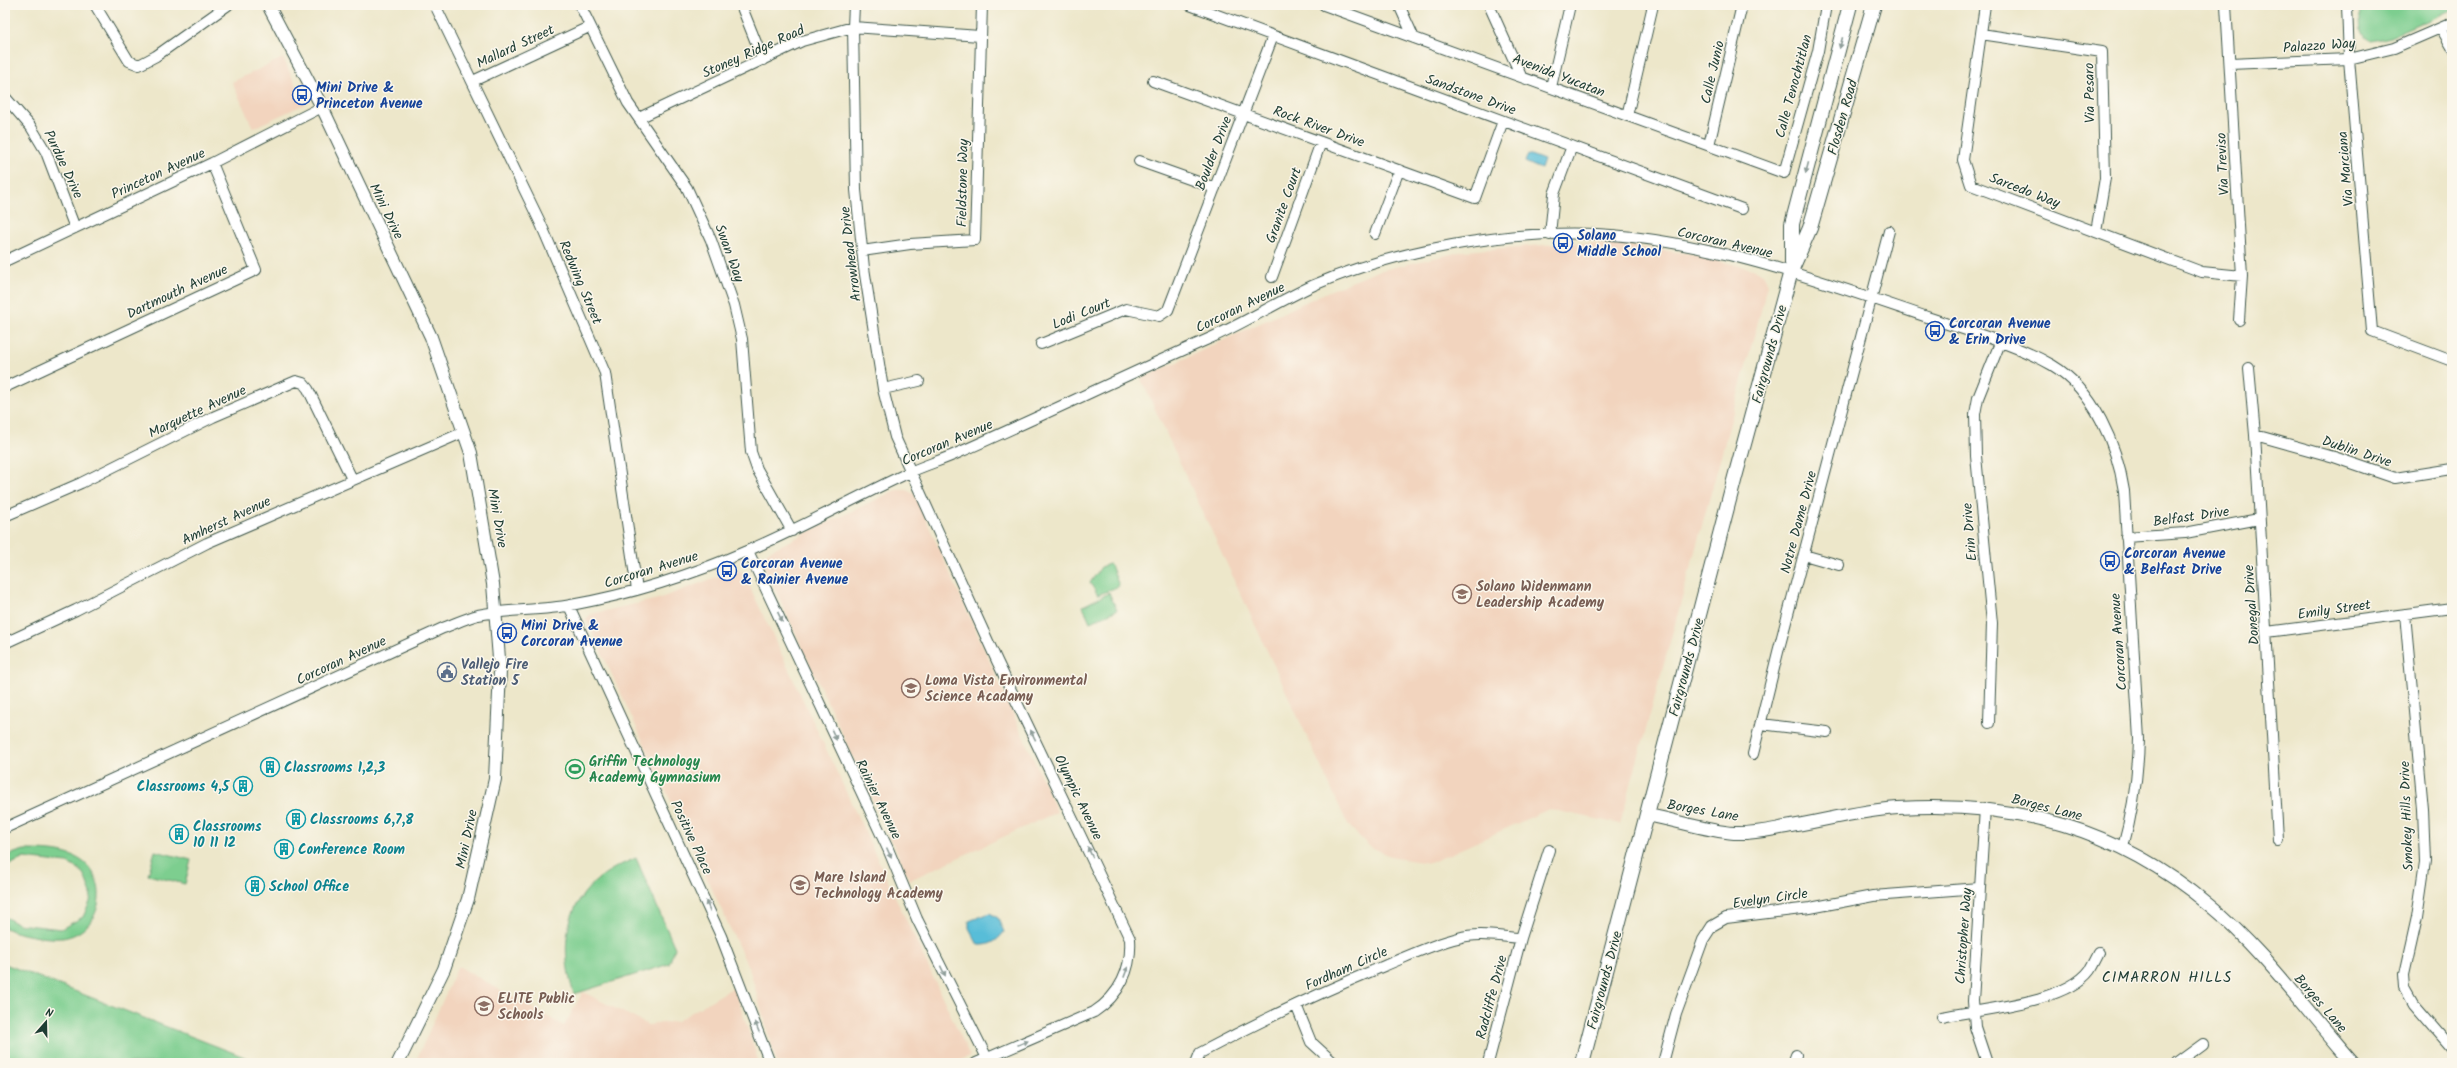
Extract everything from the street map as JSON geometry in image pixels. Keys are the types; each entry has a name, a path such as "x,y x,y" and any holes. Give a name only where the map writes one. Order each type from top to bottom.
{"main road":[{"name":"Flosden Road","path":"1792,224 1850,5"},
{"name":"Flosden Road","path":"1810,228 1874,5"},
{"name":"Fairgrounds Drive","path":"1791,271 1792,224"},
{"name":"Fairgrounds Drive","path":"1582,1063 1735,477 1791,271 1810,228"}],"street":[{"path":"95,5 129,61 139,65 156,56 228,5"},
{"name":"Mini Drive","path":"268,5 322,107 431,337 473,461 493,584 500,671 495,779 468,899 444,969 398,1063"},
{"name":"Redwing Street","path":"435,5 540,222 605,373 637,590"},
{"name":"Swan Way","path":"580,5 589,27 628,103 686,188 711,240 734,305 742,340 751,452 757,469 792,531"},
{"path":"741,5 762,60"},
{"name":"Arrowhead Drive","path":"854,5 853,28 856,190 862,251 883,389 895,437 910,472"},
{"path":"980,36 982,5"},
{"name":"Sandstone Drive","path":"1190,5 1742,209"},
{"name":"Avenida Yucatan","path":"1324,5 1551,87 1784,174"},
{"path":"1399,5 1414,38"},
{"path":"1489,5 1521,76"},
{"path":"1551,87 1570,5"},
{"path":"1627,116 1653,5"},
{"name":"Calle Junio","path":"1708,145 1742,5"},
{"name":"Sarcedo Way","path":"1985,5 1962,160 1971,185 2202,272 2242,276"},
{"name":"Via Treviso","path":"2226,5 2242,276 2239,320"},
{"name":"Via Marciana","path":"2347,5 2349,59 2372,331 2452,360"},
{"name":"Calle Tenochtitlan","path":"1784,174 1818,51 1822,6"},
{"name":"Palazzo Way","path":"2230,64 2349,59 2394,48 2452,23"},
{"name":"Mallard Street","path":"473,81 589,27"},
{"name":"Stoney Ridge Road","path":"639,118 802,41 853,28 980,36"},
{"path":"2441,28 2452,47"},
{"name":"Via Pesaro","path":"1981,34 2102,52 2105,178 2096,232"},
{"name":"Fieldstone Way","path":"862,251 910,244 975,240 980,36"},
{"name":"Boulder Drive","path":"1180,280 1273,36"},
{"name":"Rock River Drive","path":"1153,81 1475,198 1503,121"},
{"name":"Purdue Drive","path":"5,97 31,128 46,152 75,228"},
{"name":"Princeton Avenue","path":"5,261 212,164 322,107"},
{"name":"Granite Court","path":"1272,277 1321,142"},
{"path":"1550,235 1554,194 1572,146"},
{"path":"1140,161 1215,188"},
{"name":"Dartmouth Avenue","path":"5,387 256,270 212,164"},
{"path":"1375,234 1399,170"},
{"name":"Notre Dame Drive","path":"1753,754 1889,231"},
{"name":"Corcoran Avenue","path":"5,828 443,628 476,616 569,606 637,590 676,578 748,550 792,531 910,472 957,453 1213,337 1311,287 1352,270 1428,249 1488,240 1550,235 1596,234 1657,241 1791,271 2000,343 2058,369 2072,381 2096,411 2114,452 2122,480 2140,739 2133,812 2123,847"},
{"name":"Lodi Court","path":"1041,344 1126,309 1159,316 1168,310 1180,280"},
{"name":"Erin Drive","path":"1989,723 1992,622 1976,456 1975,414 1978,398 2000,343"},
{"name":"Donegal Drive","path":"2249,368 2255,435 2278,840"},
{"name":"Marquette Avenue","path":"5,516 81,483 213,417 296,381 303,383 308,389 352,479"},
{"path":"883,389 919,381"},
{"name":"Amherst Avenue","path":"5,644 76,610 207,543 352,479 464,432"},
{"name":"Dublin Drive","path":"2255,435 2334,457 2395,478 2452,469"},
{"name":"Olympic Avenue","path":"910,472 997,661 1130,938 1131,951 1127,969 1109,1002 1094,1012 976,1063"},
{"name":"Belfast Drive","path":"2126,537 2191,532 2259,519"},
{"name":"Rainier Avenue","path":"748,550 888,849 917,919 987,1058"},
{"path":"1804,555 1839,566"},
{"name":"Positive Place","path":"569,606 721,936 770,1063"},
{"name":"Emily Street","path":"2267,632 2452,608"},
{"name":"Smokey Hills Drive","path":"2404,614 2423,809 2425,862 2417,917 2404,975 2405,988 2414,1004 2452,1048"},
{"path":"1761,724 1827,732"},
{"name":"Borges Lane","path":"1647,815 1734,833 1758,832 1894,808 1936,806 1985,808 2047,820 2123,847 2178,881 2210,905 2249,943 2353,1063"},
{"name":"Christopher Way","path":"1985,808 1973,1010 1975,1027 1987,1063"},
{"name":"Radcliffe Drive","path":"1488,1063 1521,938 1549,850"},
{"name":"Evelyn Circle","path":"1663,1063 1676,1014 1703,940 1712,926 1726,918 1810,908 1873,896 1980,888"},
{"name":"Fordham Circle","path":"1196,1063 1200,1053 1296,1005 1347,981 1458,937 1480,934 1521,938"},
{"path":"1942,1017 1973,1010 2029,1002 2074,984 2090,970 2099,953"},
{"path":"1296,1005 1311,1042 1334,1063"},
{"path":"2177,1063 2203,1044"}],"shaded area":[{"path":"283,58 305,104 253,128 232,82"},
{"name":"Solano Widenmann Leadership Academy","path":"1571,243 1629,246 1692,254 1756,270 1764,275 1768,285 1620,824 1549,809 1430,863 1395,858 1369,846 1348,825 1141,379 1329,291 1378,271 1464,251"},
{"name":"Loma Vista Environmental Science Acadamy","path":"896,490 907,490 915,495 1057,812 910,880 763,563 764,556 771,550"},
{"name":"Mare Island Technology Academy","path":"735,570 743,572 970,1056 954,1063 777,1063 750,971 586,619 591,614 658,599"},
{"name":"ELITE Public Schools","path":"458,966 564,1026 583,992 648,1025 677,1021 734,987 759,1063 415,1063"}],"green space":[{"path":"2359,5 2452,5 2452,10 2390,37 2371,41 2361,32"},
{"path":"1109,564 1111,565 1119,586 1098,595 1090,583 1101,567"},
{"path":"1109,593 1117,610 1090,622 1083,606"},
{"path":"24,850 50,851 75,857 87,865 95,876 99,889 95,915 87,926 76,934 62,938 48,938 25,935 5,928 5,917 18,924 61,929 83,917 90,902 91,893 84,875 79,869 67,863 24,858 5,867 5,856"},
{"path":"155,851 191,860 185,884 148,875"},
{"path":"636,858 675,948 669,964 574,994 569,977 567,943 569,926 574,911 582,896 593,883 611,870"},
{"path":"5,964 252,1060 258,1063 5,1063"}],"water":[{"path":"1528,154 1544,160 1541,169 1525,162"},
{"path":"990,913 998,918 1004,932 993,942 986,945 978,945 969,928 969,921"}],"place":[{"name":"Mini Drive & Princeton Avenue","path":"302,95"},
{"name":"Solano Middle School","path":"1563,243"},
{"name":"Corcoran Avenue & Erin Drive","path":"1935,331"},
{"name":"Corcoran Avenue & Belfast Drive","path":"2110,561"},
{"name":"Corcoran Avenue & Rainier Avenue","path":"727,571"},
{"name":"Solano Widenmann Leadership Academy","path":"1462,594"},
{"name":"Mini Drive & Corcoran Avenue","path":"507,633"},
{"name":"Vallejo Fire Station 5","path":"447,672"},
{"name":"Loma Vista Environmental Science Acadamy","path":"911,688"},
{"name":"Classrooms 1,2,3","path":"270,767"},
{"name":"Griffin Technology Academy Gymnasium","path":"575,769"},
{"name":"Classrooms 4,5","path":"243,786"},
{"name":"Classrooms 6,7,8","path":"296,819"},
{"name":"Classrooms 10 11 12","path":"179,834"},
{"name":"Conference Room","path":"284,849"},
{"name":"Mare Island Technology Academy","path":"800,885"},
{"name":"School Office","path":"255,886"},
{"name":"ELITE Public Schools","path":"484,1006"}],"district":[{"name":"CIMARRON HILLS","path":"2167,977"}]}
